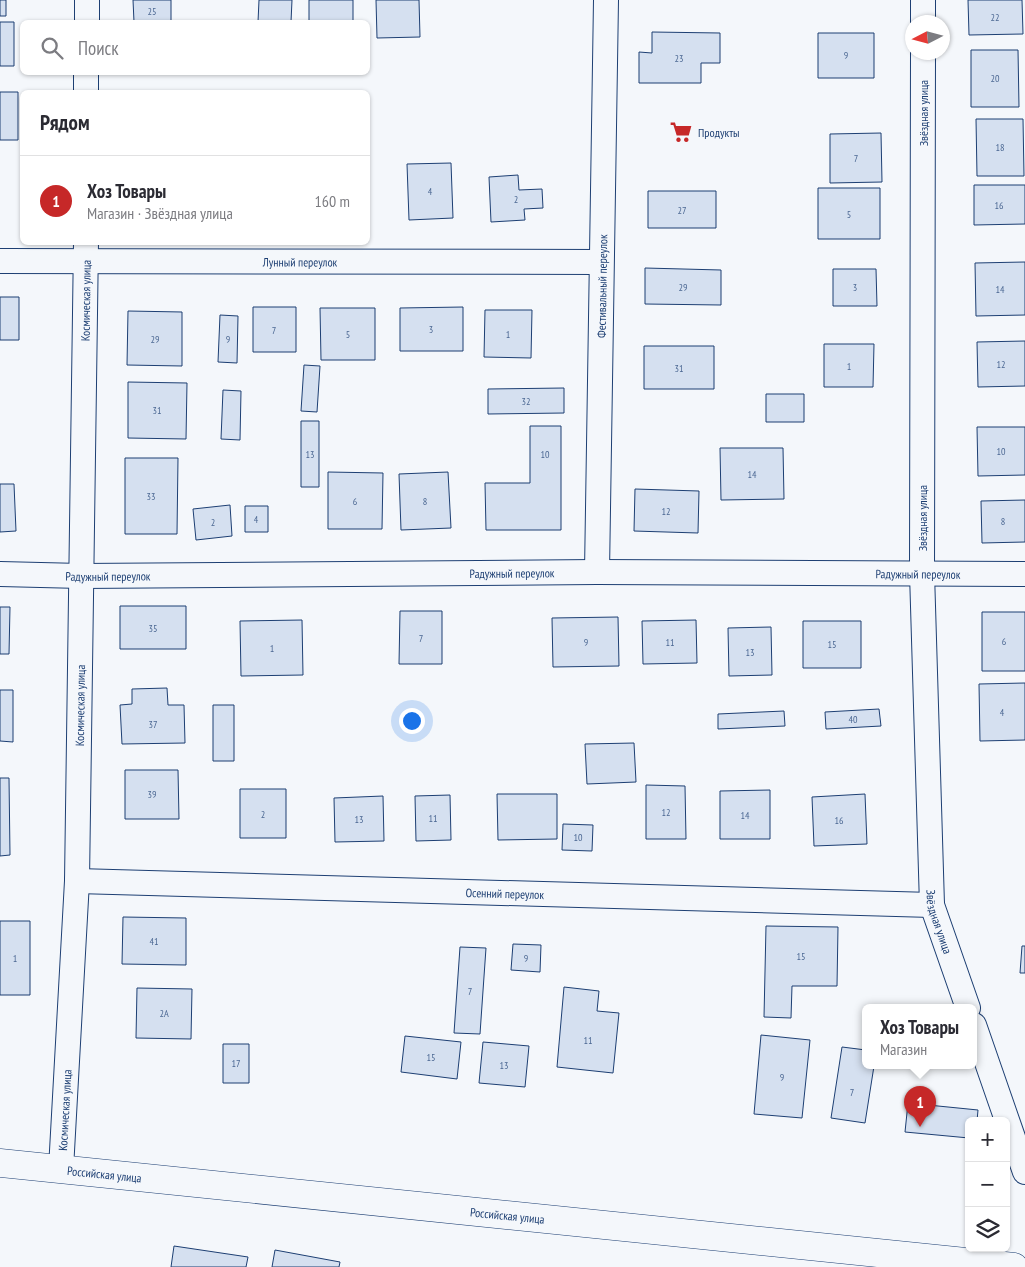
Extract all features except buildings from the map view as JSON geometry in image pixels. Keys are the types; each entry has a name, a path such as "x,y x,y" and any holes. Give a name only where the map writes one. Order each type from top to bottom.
{"street":[{"path":"87,0 87,20"},
{"name":"Фестивальный переулок","path":"597,572 600,262 606,0"},
{"path":"923,0 923,15"},
{"name":"Звёздная улица","path":"923,60 922,573 932,905 967,1004"},
{"path":"86,75 86,90"},
{"name":"Лунный переулок","path":"0,261 86,252 600,262"},
{"name":"Космическая улица","path":"61,1169 77,881 86,252"},
{"name":"Радужный переулок","path":"0,574 81,576 597,572 1025,574"},
{"name":"Осенний переулок","path":"77,881 932,905"},
{"path":"977,1033 1025,1172"},
{"name":"Российская улица","path":"0,1163 1014,1267"}],"place":[{"name":"Продукты","path":"681,132"},
{"name":"Хоз Товары","path":"920,1127"}]}
